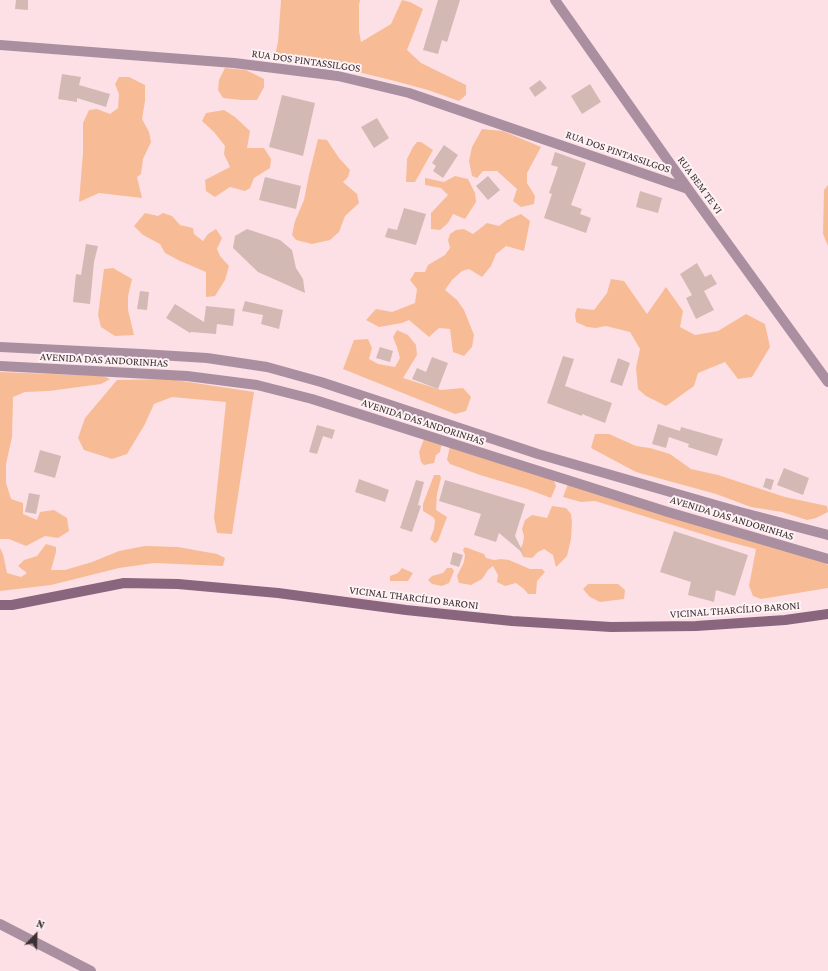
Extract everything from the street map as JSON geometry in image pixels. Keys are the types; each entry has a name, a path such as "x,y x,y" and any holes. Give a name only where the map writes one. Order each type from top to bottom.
{"main road":[{"name":"VICINAL THARCÍLIO BARONI","path":"0,605 12,605 124,584 178,584 278,593 406,610 504,620 611,627 696,626 785,620 828,614"}],"street":[{"name":"RUA BEM TE VI","path":"555,0 688,189 828,382"},
{"name":"RUA DOS PINTASSILGOS","path":"0,45 234,63 338,76 409,93 688,189"},
{"name":"AVENIDA DAS ANDORINHAS","path":"0,347 207,358 267,367 328,385 538,454 740,512 828,535"},
{"name":"AVENIDA DAS ANDORINHAS","path":"0,366 187,376 257,385 312,399 668,512 828,559"},
{"path":"0,924 91,971"}],"shaded area":[{"path":"281,0 360,0 359,31 361,42 391,24 402,0 410,2 423,9 407,50 421,63 466,85 466,95 459,101 428,90 391,80 354,71 287,61 275,56 278,42"},
{"path":"225,68 246,70 264,79 264,87 257,100 223,98 218,90 219,80"},
{"path":"119,77 129,77 145,85 145,101 142,119 149,132 151,142 143,159 141,174 137,177 142,198 99,193 79,202 83,153 83,123 89,110 97,109 110,114 118,108 119,94 115,84"},
{"path":"224,110 235,117 250,131 247,148 264,148 271,159 270,168 254,178 250,188 245,191 230,187 215,197 206,191 205,180 230,167 224,154 225,146 214,132 202,121 206,113"},
{"path":"482,129 503,131 541,147 527,173 527,183 535,196 534,204 521,207 513,201 517,189 497,171 483,171 477,178 472,176 469,161 472,147"},
{"path":"318,139 327,140 339,158 350,170 348,177 343,182 357,194 359,203 345,216 339,232 330,240 312,244 296,240 292,235 295,221 304,200"},
{"path":"417,142 421,142 433,150 415,182 406,182 407,159"},
{"path":"455,176 468,179 475,193 476,202 465,219 453,214 448,223 440,230 431,229 431,213 448,195 441,188 425,185 425,178 444,182"},
{"path":"828,185 828,246 823,234 824,190"},
{"path":"145,213 158,216 163,213 172,216 180,225 193,228 194,234 203,241 208,234 216,229 222,238 217,249 220,256 229,266 225,280 215,296 206,297 206,272 165,253 160,244 143,235 134,226"},
{"path":"521,214 530,221 524,251 506,246 496,254 491,266 482,277 469,269 462,271 452,280 445,290 457,300 464,310 474,335 472,347 464,356 453,352 450,329 439,328 429,337 409,320 402,323 379,327 366,320 376,309 392,312 415,303 417,289 410,280 415,272 425,272 428,265 445,255 450,248 448,240 450,234 456,230 464,229 473,234 487,223 499,226 507,220"},
{"path":"113,268 132,279 128,296 128,310 134,335 115,336 101,327 98,315 104,269"},
{"path":"611,279 624,281 647,314 666,287 683,311 680,327 695,335 718,331 746,314 765,324 770,347 752,377 738,379 725,362 698,373 694,386 666,406 646,396 638,389 636,368 640,349 630,332 606,326 596,328 587,327 576,322 575,314 577,308 594,310 607,293"},
{"path":"397,330 408,335 416,345 417,355 403,378 441,390 463,388 471,397 466,411 455,414 343,369 354,340 368,339 372,348 369,359 378,364 395,367 400,358 393,337"},
{"path":"0,372 103,376 110,379 101,384 49,391 25,392 13,397 12,437 6,464 6,483 11,499 23,503 23,514 37,520 40,512 54,510 67,518 69,531 58,538 45,536 26,546 9,539 0,539"},
{"path":"169,379 254,392 232,534 217,533 214,518 226,402 172,397 154,404 145,424 127,454 112,459 84,450 78,438 85,418 117,380"},
{"path":"595,434 609,434 636,446 650,448 670,454 691,469 718,475 785,497 827,506 828,512 816,518 807,520 782,512 751,507 716,494 636,472 591,448"},
{"path":"424,439 442,443 440,452 436,455 434,463 424,465 421,462 419,452"},
{"path":"450,446 553,478 556,486 551,498 450,464 447,460"},
{"path":"434,475 440,475 441,478 437,494 436,510 447,517 438,541 435,543 430,539 434,529 435,520 423,511 423,504"},
{"path":"568,484 822,561 828,565 828,588 761,599 753,596 749,586 756,549 718,539 595,501 581,502 563,497"},
{"path":"552,506 566,508 571,514 572,522 571,539 567,556 556,567 553,555 544,549 532,558 523,557 520,550 523,543 524,536 522,529 525,520 532,515 547,518"},
{"path":"46,544 56,547 51,570 65,570 92,562 119,551 145,546 178,547 217,554 225,558 223,566 154,563 119,568 51,585 0,591 0,548 3,554 7,573 21,577 27,573 18,566 24,560 37,556"},
{"path":"465,547 484,554 486,558 494,560 509,560 530,569 542,569 545,572 537,581 536,594 528,594 516,583 505,586 497,582 498,575 493,566 488,570 482,579 471,585 459,583 457,576 464,562 465,555 463,550"},
{"path":"402,568 413,573 408,581 390,581 390,576 398,573"},
{"path":"447,568 452,568 454,571 449,583 442,586 432,584 428,580 432,576 443,573"},
{"path":"588,584 618,584 625,590 624,599 600,602 590,597 583,589"}],"building":[{"path":"16,0 28,0 28,10 15,9"},
{"path":"438,0 460,0 447,42 442,40 438,54 423,50"},
{"path":"62,74 81,77 79,85 110,94 106,107 77,98 77,102 58,99"},
{"path":"540,80 547,88 535,97 529,88"},
{"path":"590,84 601,102 582,114 571,96"},
{"path":"282,95 315,103 303,156 269,147"},
{"path":"377,118 389,138 374,148 361,127"},
{"path":"444,145 458,155 443,178 433,171 436,166 432,163"},
{"path":"555,152 586,163 571,205 582,209 580,214 591,218 586,233 544,218 552,194 549,193 558,167 551,165"},
{"path":"488,176 500,190 488,200 476,186"},
{"path":"265,177 301,186 296,209 259,200"},
{"path":"640,191 662,198 658,213 636,207"},
{"path":"404,208 426,214 416,245 385,237 388,228 397,230"},
{"path":"247,229 280,240 292,250 296,268 303,279 305,293 258,272 233,248 235,236"},
{"path":"86,244 98,246 94,262 90,304 73,302 76,274 81,275"},
{"path":"697,263 705,277 711,274 717,284 704,291 714,310 696,319 686,298 692,295 680,274"},
{"path":"140,291 149,292 147,310 137,309"},
{"path":"245,301 283,310 279,329 261,324 263,315 242,311"},
{"path":"175,304 204,322 206,306 235,309 233,326 217,324 216,334 190,333 166,318"},
{"path":"380,347 393,351 390,362 376,358"},
{"path":"563,356 574,359 565,386 612,403 605,423 547,403"},
{"path":"432,357 448,363 438,389 412,379 417,368 426,372"},
{"path":"618,358 630,363 622,386 610,382"},
{"path":"658,424 680,431 681,427 723,439 717,456 688,447 689,444 669,437 666,448 652,444"},
{"path":"317,425 335,430 332,439 323,436 317,454 309,452"},
{"path":"40,450 61,456 55,478 34,472"},
{"path":"784,468 809,478 803,495 777,485"},
{"path":"766,478 774,480 771,490 763,487"},
{"path":"359,479 389,490 385,502 355,492"},
{"path":"416,480 424,482 418,505 421,506 412,532 400,528"},
{"path":"445,480 525,504 515,536 524,554 499,533 496,542 474,535 481,514 439,501"},
{"path":"29,493 40,495 36,514 25,512"},
{"path":"674,531 748,555 735,596 716,590 714,602 688,595 691,582 660,572"},
{"path":"453,552 463,555 459,567 450,564"}]}
